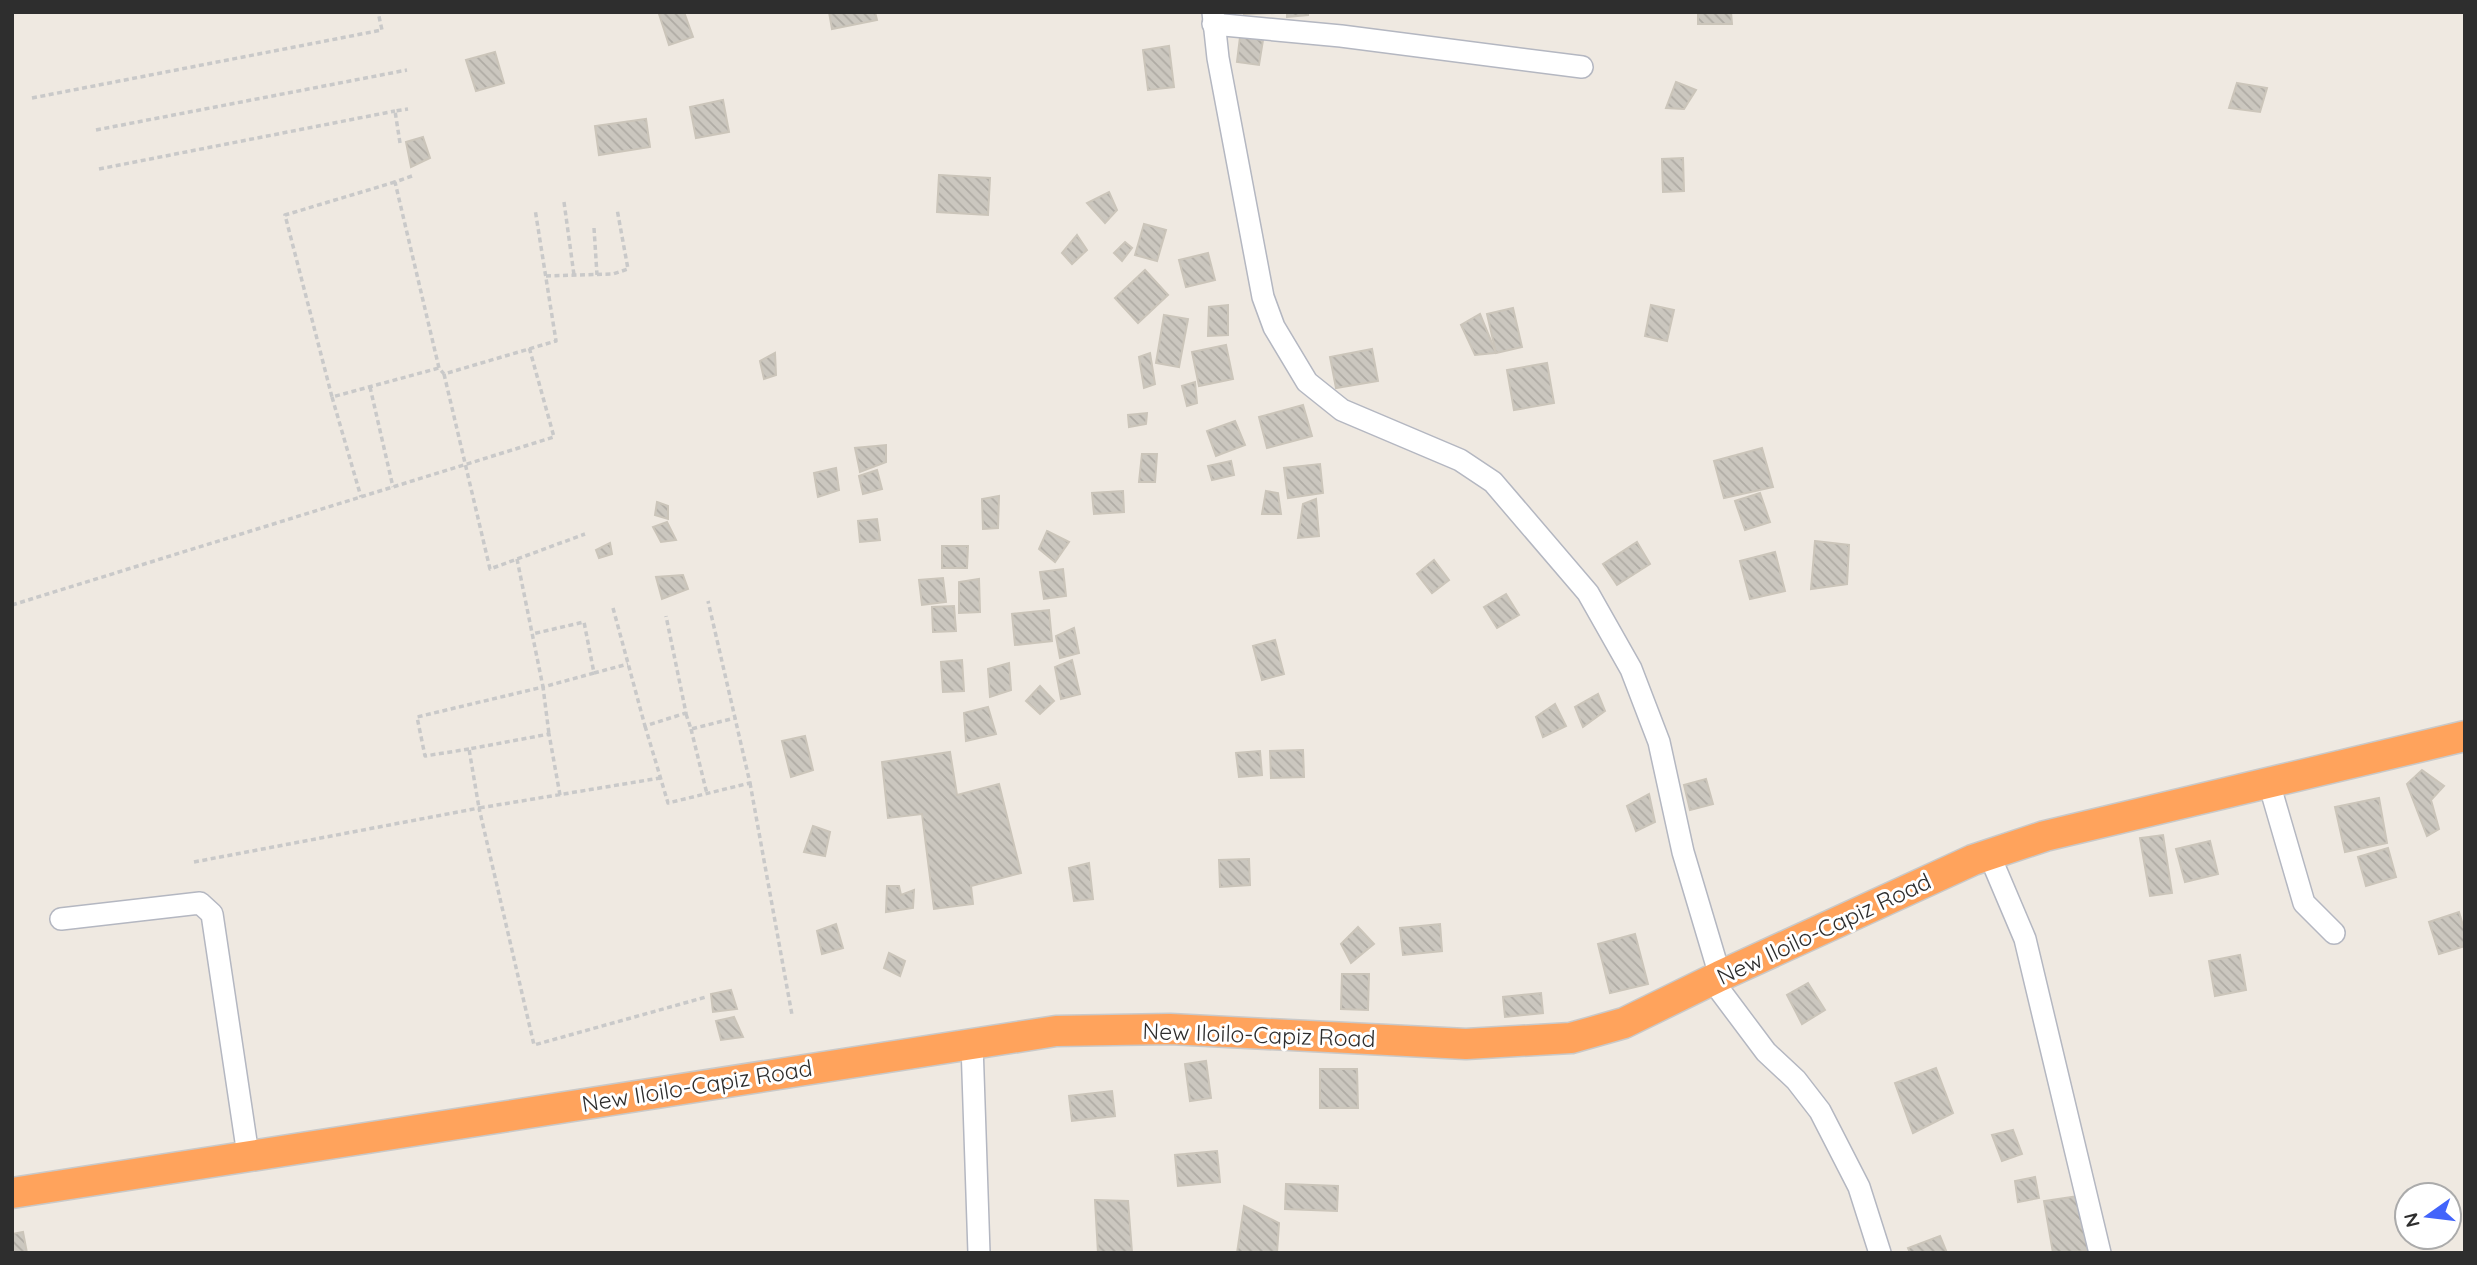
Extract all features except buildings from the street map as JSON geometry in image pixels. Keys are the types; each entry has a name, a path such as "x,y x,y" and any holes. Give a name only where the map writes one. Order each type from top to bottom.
{"highway":[{"name":"New Iloilo-Capiz Road","path":"12,1193 1056,1031 1170,1029 1466,1044 1571,1038 1624,1023 1716,978 1989,854 2045,836 2465,736"}],"street":[{"path":"1582,67 1213,18 1263,297 1274,327 1307,382 1342,410 1460,460 1493,482 1588,593 1631,669 1659,742 1682,852 1716,978 1766,1052 1796,1080 1821,1111 1859,1187 1880,1253"},
{"path":"2269,783 2304,903 2334,933"},
{"path":"1989,854 2025,939 2100,1253"},
{"path":"61,919 200,903 212,914 248,1155"},
{"path":"972,1044 979,1253"}],"path":[{"path":"32,98 382,30 378,12"},
{"path":"96,130 407,70"},
{"path":"99,169 408,109"},
{"path":"395,111 400,143"},
{"path":"362,497 332,397 285,215 412,176"},
{"path":"395,182 491,569 585,534"},
{"path":"564,202 574,275"},
{"path":"545,276 613,274 628,269 617,208"},
{"path":"444,374 556,341 535,209"},
{"path":"594,228 597,275"},
{"path":"12,605 554,437 529,347"},
{"path":"332,397 439,368"},
{"path":"370,387 393,487"},
{"path":"517,559 560,795"},
{"path":"708,601 750,783 792,1015"},
{"path":"613,608 668,803 750,783"},
{"path":"666,616 686,713 707,794"},
{"path":"532,634 584,622 594,673"},
{"path":"549,734 425,756 417,717 628,664"},
{"path":"645,726 686,713"},
{"path":"691,729 735,718"},
{"path":"469,749 479,808 534,1045 706,997"},
{"path":"194,862 479,808 660,778"}]}
